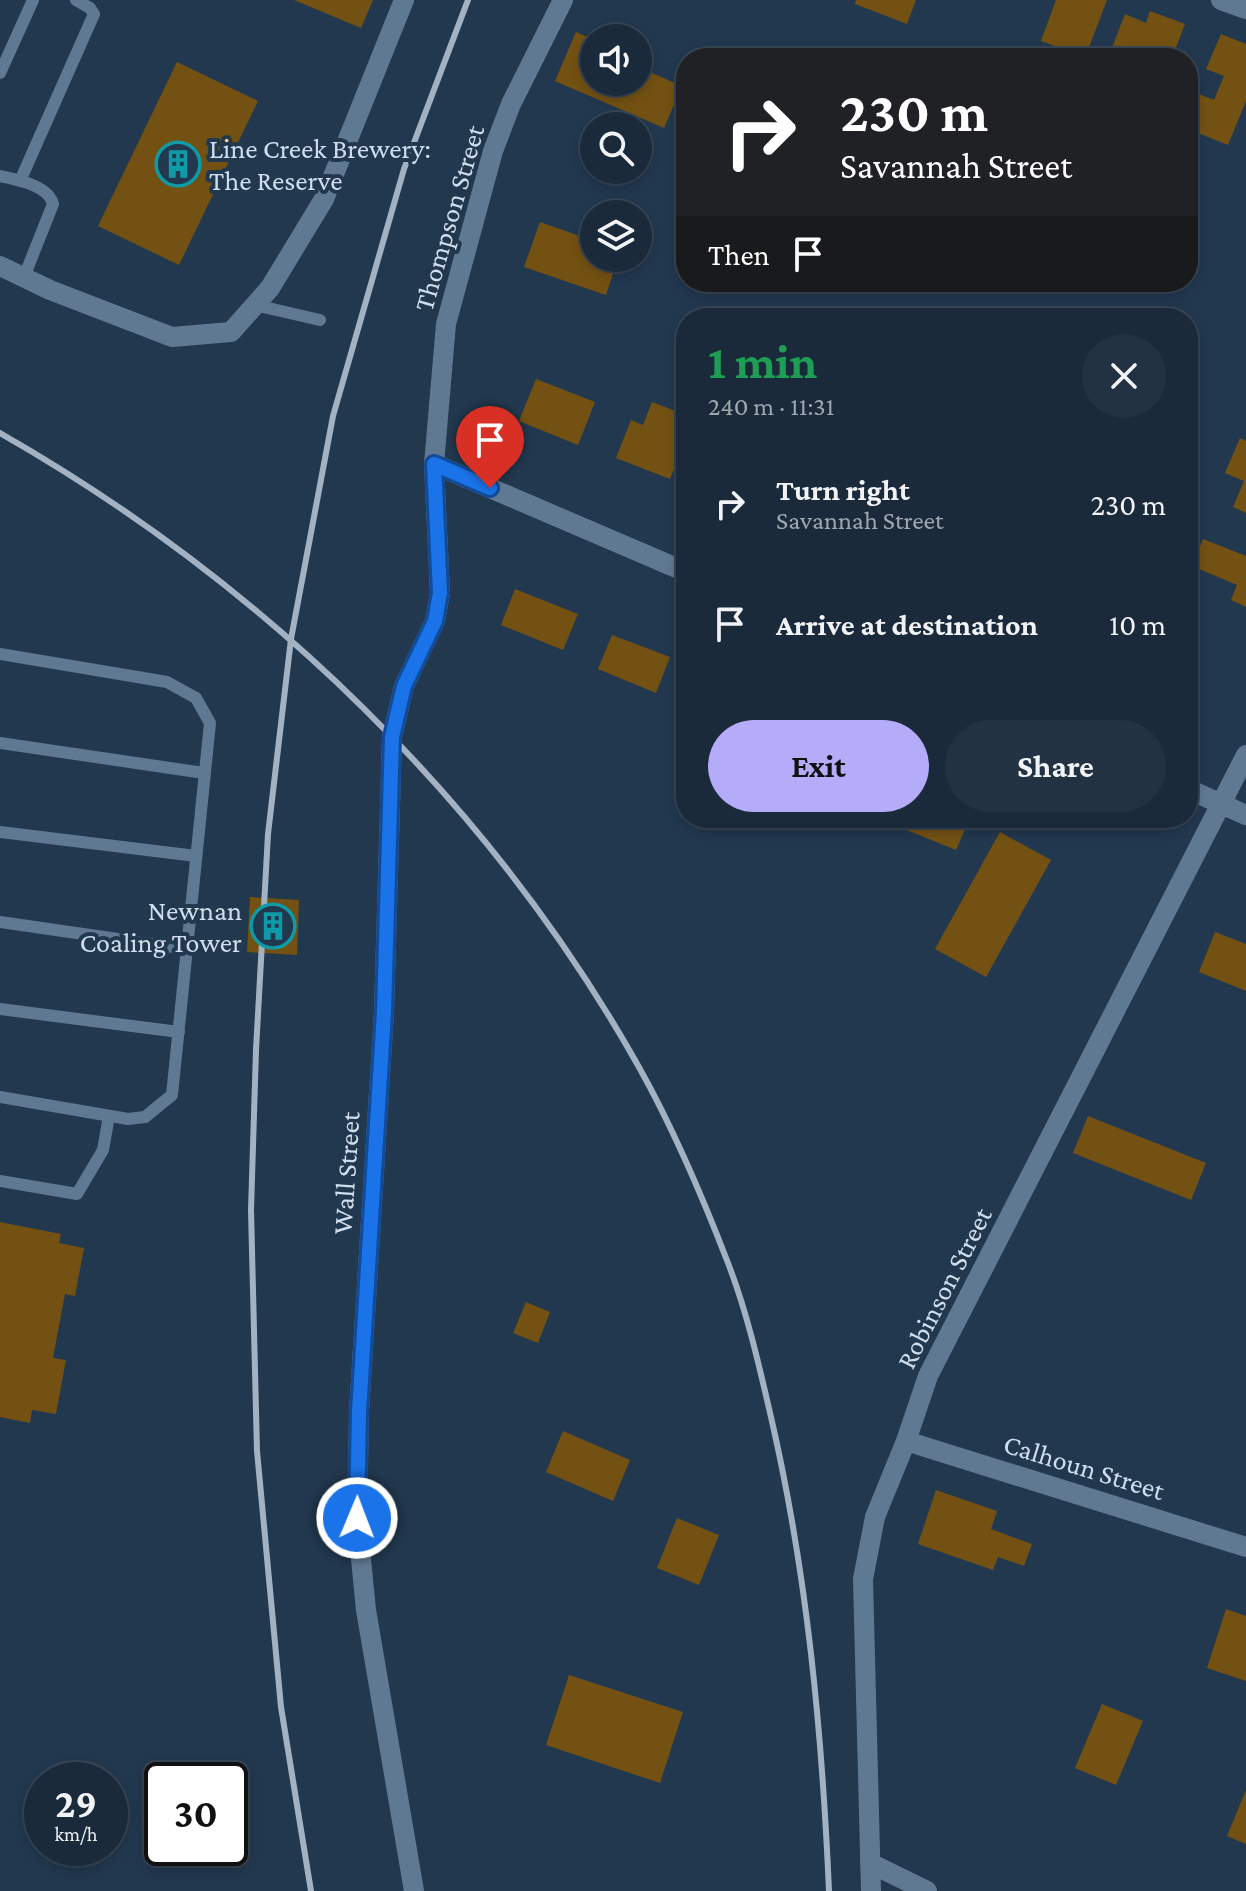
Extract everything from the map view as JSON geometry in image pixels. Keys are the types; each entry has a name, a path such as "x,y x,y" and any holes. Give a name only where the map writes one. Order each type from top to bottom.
{"street":[{"path":"0,266 50,290 172,337 231,332 270,288 324,199 404,0"},
{"name":"Thompson Street","path":"434,464 446,324 493,151 511,104 563,0"},
{"path":"1221,0 1246,9"},
{"path":"434,464 676,568"},
{"name":"Wall Street","path":"414,1891 366,1610 357,1518 359,1412 384,1012 392,737 404,686 435,621 440,593 434,464"},
{"name":"Robinson Street","path":"871,1891 863,1579 875,1517 928,1376 1246,755"},
{"path":"1198,793 1246,815"},
{"name":"Calhoun Street","path":"906,1441 1246,1547"},
{"path":"870,1863 927,1891"}],"lane":[{"path":"0,73 33,0"},
{"path":"20,181 94,14 76,0"},
{"path":"0,176 20,181 53,199 24,277"},
{"path":"255,305 320,320"},
{"path":"0,654 167,682 196,698 210,723 172,1095 145,1117 109,1116 0,1097"},
{"path":"0,743 204,773"},
{"path":"0,832 196,856"},
{"path":"0,922 187,949"},
{"path":"0,1009 179,1032"},
{"path":"0,1181 77,1194 103,1150 109,1116"}],"building":[{"path":"294,0 373,0 361,28"},
{"path":"856,0 916,0 907,24 855,4"},
{"path":"1056,0 1107,0 1089,48 1060,48 1041,41"},
{"path":"1150,11 1185,24 1176,48 1112,48 1125,14 1146,23"},
{"path":"576,32 580,34 580,92 555,81"},
{"path":"1221,34 1246,44 1246,101 1228,145 1198,133 1198,94 1214,100 1224,76 1206,69"},
{"name":"Line Creek Brewery: The Reserve","path":"177,62 258,101 179,265 98,226"},
{"path":"652,73 676,83 676,100 664,128 652,123 652,112 627,112 590,96 652,96"},
{"path":"540,222 580,236 580,272 613,272 606,295 524,267"},
{"path":"536,379 595,402 578,445 519,421"},
{"path":"652,402 676,411 676,464 670,479 616,458 631,420 643,425"},
{"path":"1240,438 1246,441 1246,513 1233,507 1244,481 1225,473"},
{"path":"1203,539 1246,556 1246,607 1231,600 1237,585 1198,569 1198,551"},
{"path":"515,589 578,614 563,650 501,625"},
{"path":"612,635 670,657 656,693 598,669"},
{"path":"902,828 966,828 956,850"},
{"path":"1000,832 1051,860 986,977 935,949"},
{"name":"Newnan Coaling Tower","path":"250,897 299,900 297,955 247,952"},
{"path":"1215,932 1246,944 1246,991 1199,972"},
{"path":"1088,1116 1206,1163 1191,1200 1073,1153"},
{"path":"0,1222 61,1234 59,1243 84,1248 75,1296 65,1294 53,1358 66,1360 56,1414 32,1410 30,1423 0,1417"},
{"path":"526,1302 550,1312 538,1343 513,1333"},
{"path":"563,1431 630,1460 613,1501 546,1472"},
{"path":"936,1490 997,1511 991,1529 1032,1544 1024,1566 998,1557 993,1570 918,1544"},
{"path":"677,1518 719,1535 699,1585 657,1568"},
{"path":"1226,1609 1246,1616 1246,1681 1207,1668"},
{"path":"569,1675 683,1712 660,1783 546,1745"},
{"path":"1102,1704 1143,1721 1116,1785 1075,1768"},
{"path":"1246,1790 1246,1844 1227,1836"}],"railway":[{"path":"311,1891 281,1707 257,1451 251,1210 268,834 291,639 333,416 404,169 468,0"},
{"path":"0,433 97,493 190,558 279,630 363,708 442,791 515,879 581,972 640,1069 687,1164 728,1263 747,1320 771,1417 794,1534 811,1652 829,1891"}],"place":[{"name":"Line Creek Brewery: The Reserve","path":"178,164"},
{"name":"Newnan Coaling Tower","path":"273,926"}],"route":[{"path":"357,1518 359,1412 384,1012 392,737 404,686 435,621 440,593 434,464 490,488"}]}
